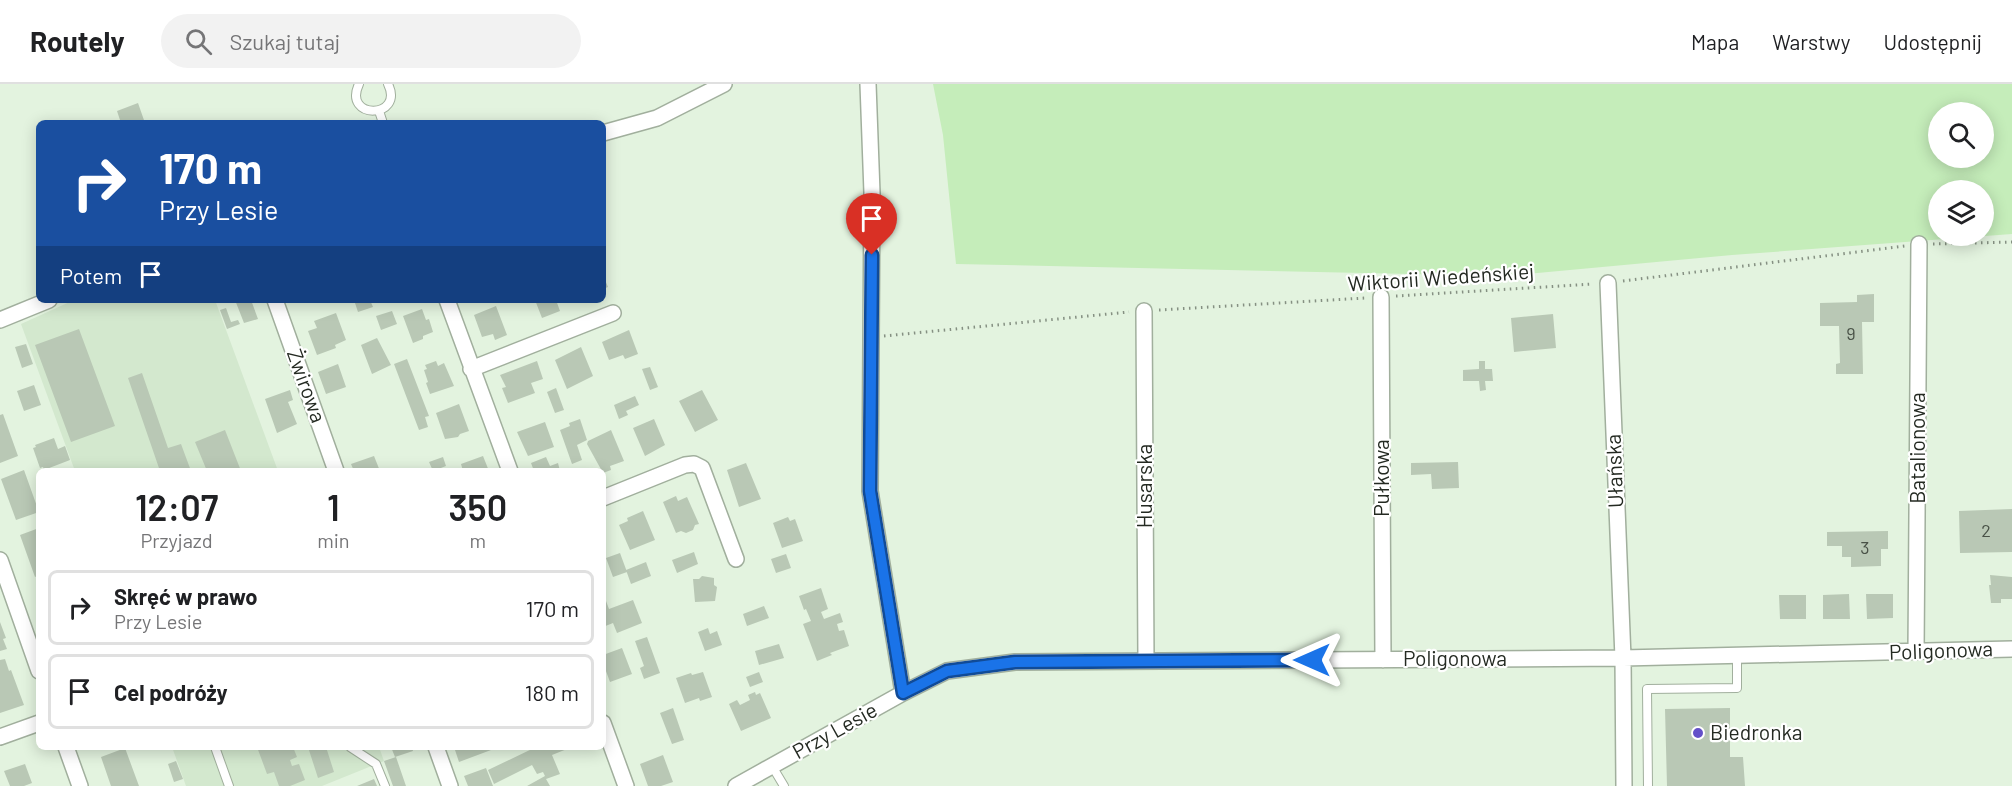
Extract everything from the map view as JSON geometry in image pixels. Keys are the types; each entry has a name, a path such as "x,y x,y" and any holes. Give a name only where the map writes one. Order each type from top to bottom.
{"street":[{"path":"606,132 657,117 724,84"},
{"path":"868,84 872,193 870,491 903,693"},
{"name":"Batalionowa","path":"1916,652 1919,244"},
{"name":"Ułańska","path":"1608,283 1623,658 1624,786"},
{"name":"Pułkowa","path":"1381,297 1383,660"},
{"path":"0,320 42,303"},
{"name":"Żwirowa","path":"276,303 335,468"},
{"path":"448,303 509,468"},
{"name":"Husarska","path":"1144,311 1146,661"},
{"path":"471,369 613,314"},
{"path":"606,497 685,465 694,464 702,468 736,560"},
{"path":"0,560 36,663"},
{"name":"Poligonowa","path":"903,693 947,671 1015,662 1623,658 2012,649"},
{"name":"Przy Lesie","path":"736,786 903,693"},
{"path":"0,737 36,724"},
{"path":"606,731 626,786"},
{"path":"67,750 80,786"},
{"path":"437,750 450,786"}],"lane":[{"path":"359,84 356,91 358,102 367,111 379,111 389,104 391,92 388,84"},
{"path":"379,111 382,120"},
{"path":"1648,786 1647,689 1737,688 1737,656"},
{"path":"216,750 229,786"},
{"path":"355,750 376,764 385,786"},
{"path":"772,766 784,786"}],"path":[{"name":"Wiktorii Wiedeńskiej","path":"871,338 1144,311 1608,283 1919,244 2012,242"}],"shaded area":[{"path":"67,303 216,303 277,468 74,468 21,324"},
{"path":"173,750 380,750 384,761 322,786 186,786"}],"green space":[{"path":"933,84 2012,84 2012,234 1994,235 1994,180 1928,180 1928,240 1504,276 956,264 943,135"}],"building":[{"path":"138,103 144,120 120,120 117,111"},
{"path":"1874,294 1874,322 1862,322 1863,374 1836,374 1836,364 1840,363 1839,326 1820,326 1820,303 1857,302 1857,295"},
{"path":"236,303 252,303 258,319 244,323"},
{"path":"355,303 371,303 373,307 358,312"},
{"path":"536,303 557,303 560,311 542,318"},
{"path":"496,306 507,335 495,340 493,334 482,337 474,315"},
{"path":"226,308 231,322 238,320 240,324 227,329 220,310"},
{"path":"422,309 426,320 429,319 433,332 413,343 403,316"},
{"path":"392,311 397,324 381,330 376,316"},
{"path":"336,313 346,340 335,345 336,348 317,355 308,331 317,328 314,321"},
{"path":"1553,314 1556,348 1514,352 1511,318"},
{"path":"79,329 115,426 71,442 35,345"},
{"path":"629,330 638,354 625,359 623,355 609,360 602,342"},
{"path":"377,338 391,365 372,374 361,345"},
{"path":"26,344 33,364 22,368 15,347"},
{"path":"581,347 593,376 567,389 555,360"},
{"path":"407,359 429,416 425,417 428,427 419,430 394,364"},
{"path":"436,361 438,366 444,363 454,386 430,394 424,370 427,369 425,365"},
{"path":"537,361 543,379 531,383 535,393 508,403 502,388 506,387 500,375"},
{"path":"1479,361 1485,361 1485,369 1492,369 1493,381 1485,381 1486,390 1480,391 1479,381 1463,381 1463,370 1479,369"},
{"path":"338,364 346,387 326,394 318,372"},
{"path":"650,367 658,387 650,390 642,369"},
{"path":"142,373 168,448 181,444 190,468 159,468 128,378"},
{"path":"34,385 41,405 24,411 17,391"},
{"path":"556,388 564,410 555,413 547,392"},
{"path":"290,390 293,400 288,402 297,424 277,433 265,399"},
{"path":"702,390 718,420 695,432 679,401"},
{"path":"635,396 639,405 626,411 628,415 619,419 614,405"},
{"path":"459,404 469,431 458,437 445,439 436,413"},
{"path":"3,414 18,456 0,463 0,415"},
{"path":"580,419 587,440 577,445 582,460 572,464 560,430"},
{"path":"654,419 665,445 645,456 633,428"},
{"path":"545,422 554,447 528,456 517,432"},
{"path":"225,430 240,468 206,468 195,442"},
{"path":"611,430 624,461 610,466 611,470 606,472 606,468 600,468 587,444 588,441"},
{"path":"54,438 58,449 65,446 70,460 49,468 40,468 33,448 36,447 35,445"},
{"path":"374,456 379,468 353,468 351,464"},
{"path":"483,456 488,468 462,468 461,464"},
{"path":"443,457 446,466 432,468 429,462"},
{"path":"546,457 550,466 558,463 559,468 533,468 531,463"},
{"path":"1458,462 1459,488 1432,489 1431,474 1411,475 1411,463"},
{"path":"746,463 761,499 739,507 727,470"},
{"path":"24,470 36,504 36,513 16,520 1,479"},
{"path":"676,496 678,501 687,497 699,524 686,533 681,531 676,533 663,502"},
{"path":"2012,509 2012,552 1960,553 1959,511"},
{"path":"643,511 655,540 630,550 619,525 628,521 627,518"},
{"path":"788,517 790,521 795,519 803,541 782,548 773,523"},
{"path":"36,529 35,577 20,535"},
{"path":"1888,531 1888,549 1881,549 1881,566 1851,567 1851,557 1842,557 1842,546 1827,546 1827,532"},
{"path":"694,552 698,564 677,573 672,560"},
{"path":"620,553 627,572 613,577 606,558"},
{"path":"786,554 791,568 776,573 771,559"},
{"path":"646,562 651,576 631,584 626,570"},
{"path":"1990,575 2012,577 2012,599 2001,599 2001,603 1991,603"},
{"path":"702,576 714,578 714,585 717,587 715,601 695,602 693,579 699,579"},
{"path":"821,588 828,609 821,612 824,619 840,613 843,622 837,624 839,631 844,630 849,646 817,661 803,624 811,621 799,596"},
{"path":"1849,594 1850,619 1823,619 1823,595"},
{"path":"1866,594 1893,594 1893,618 1867,619"},
{"path":"1779,595 1806,595 1806,619 1780,619"},
{"path":"633,600 642,623 617,633 613,623 606,626 606,601 609,609"},
{"path":"764,606 769,618 747,626 743,614"},
{"path":"0,622 7,649 0,651"},
{"path":"708,628 710,634 717,631 722,645 705,651 698,632"},
{"path":"647,637 660,673 644,679 640,668 644,666 635,641"},
{"path":"779,644 784,658 759,665 755,651"},
{"path":"622,648 632,674 610,682 606,671 606,654"},
{"path":"5,659 24,705 0,713 0,660"},
{"path":"703,672 712,697 700,701 699,698 685,703 676,678"},
{"path":"759,672 763,682 750,687 746,677"},
{"path":"755,692 756,695 760,693 771,718 741,731 729,704 737,700 740,705 750,700 748,695"},
{"path":"673,708 684,740 672,744 660,713"},
{"name":"Biedronka","path":"1730,708 1730,757 1743,757 1745,786 1667,786 1665,709"},
{"path":"126,750 139,786 111,786 101,757"},
{"path":"258,750 294,750 297,757 290,760 292,766 299,764 305,780 290,786 279,786 274,772 267,774"},
{"path":"309,750 327,750 334,772 318,778"},
{"path":"392,750 413,750 413,751 395,757"},
{"path":"455,750 491,750 459,762"},
{"path":"530,750 564,750 552,755 560,774 546,779 550,786 527,786 545,776 543,772 537,774 532,765 494,784 488,770"},
{"path":"663,755 673,782 661,786 648,786 640,764"},
{"path":"396,757 406,786 393,786 384,761"},
{"path":"176,761 183,779 174,782 168,764"},
{"path":"25,764 32,783 24,786 10,786 4,771"},
{"path":"486,768 493,786 468,786 464,776"},
{"path":"374,779 377,786 357,786"}],"place":[{"name":"Biedronka","path":"1698,733"}],"route":[{"path":"872,255 870,491 903,693 947,671 1015,662 1312,660"}]}
